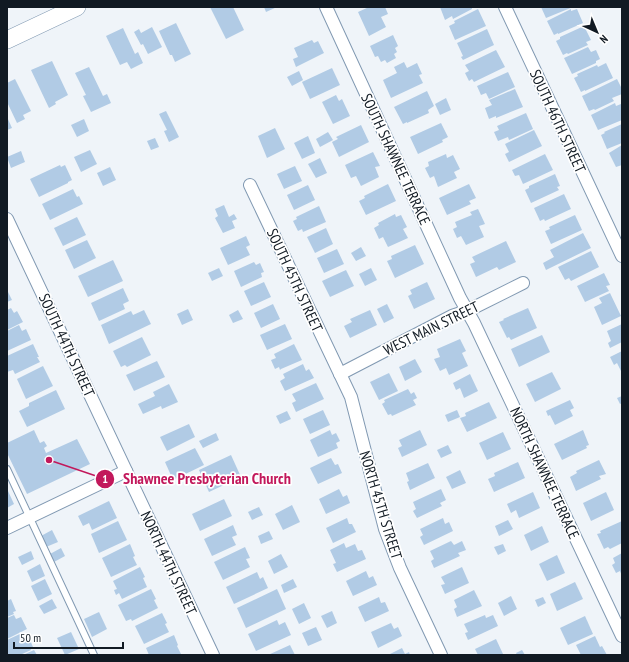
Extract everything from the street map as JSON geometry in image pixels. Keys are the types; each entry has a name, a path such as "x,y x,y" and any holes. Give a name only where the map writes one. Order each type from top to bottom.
{"street":[{"path":"7,40 77,7"},
{"name":"SOUTH SHAWNEE TERRACE","path":"326,7 467,311"},
{"name":"SOUTH 46TH STREET","path":"505,7 622,256"},
{"name":"SOUTH 45TH STREET","path":"250,185 340,374"},
{"name":"SOUTH 44TH STREET","path":"7,219 126,471"},
{"name":"WEST MAIN STREET","path":"340,374 452,316 467,311 523,283"},
{"name":"NORTH SHAWNEE TERRACE","path":"467,311 478,330 622,636"},
{"name":"NORTH 45TH STREET","path":"340,374 350,398 385,529 400,568 440,655"},
{"path":"7,528 126,471"},
{"name":"NORTH 44TH STREET","path":"126,471 213,655"}],"lane":[{"path":"7,470 94,655"}],"building":[{"path":"210,7 233,7 244,30 226,39"},
{"path":"264,7 277,7 266,12"},
{"path":"369,7 385,7 388,14 381,17 386,27 369,36 358,12"},
{"path":"440,7 475,7 453,19 452,16 445,20"},
{"path":"541,7 573,7 546,18"},
{"path":"478,9 486,26 455,40 449,26 455,23 454,21"},
{"path":"571,9 571,11 577,9 583,23 554,35 547,21"},
{"path":"176,23 191,54 175,62 172,55 170,55 159,31"},
{"path":"584,26 591,40 586,42 588,45 563,55 556,41 560,39 560,37"},
{"path":"152,27 162,47 148,54 134,32 139,29 141,33"},
{"path":"123,28 135,54 138,52 143,63 131,69 127,62 120,65 106,36"},
{"path":"487,29 494,45 463,60 461,57 463,56 457,43"},
{"path":"393,35 398,46 395,48 397,52 394,54 396,58 387,63 385,60 381,62 378,56 375,57 370,46"},
{"path":"312,40 314,43 318,41 324,53 296,67 293,59 298,57 294,48"},
{"path":"588,47 591,52 596,50 600,59 596,61 596,63 572,74 564,58"},
{"path":"496,50 505,67 474,82 472,79 469,81 465,73 469,71 465,65"},
{"path":"52,61 68,95 55,102 56,104 49,108 31,70"},
{"path":"404,62 407,68 417,63 422,74 419,75 423,83 391,98 383,80 397,73 394,67"},
{"path":"606,63 613,78 581,92 574,78 578,76 577,74 597,65 598,67"},
{"path":"89,67 103,96 107,94 111,103 91,112 83,96 86,95 75,73"},
{"path":"332,68 340,85 310,99 302,82"},
{"path":"299,71 303,80 292,86 287,77"},
{"path":"508,72 515,87 489,99 486,93 481,95 477,86"},
{"path":"15,79 31,111 23,115 25,119 17,123 7,102 7,83"},
{"path":"617,79 622,89 622,94 612,98 614,101 595,110 589,111 582,96"},
{"path":"515,89 523,107 496,118 496,116 489,119 485,108 492,105 489,100"},
{"path":"427,91 434,106 428,110 429,113 403,124 394,107"},
{"path":"336,95 339,101 342,99 350,116 333,124 322,102"},
{"path":"446,98 451,110 440,115 435,104"},
{"path":"615,103 616,106 622,105 622,120 598,130 591,115"},
{"path":"166,111 179,137 169,142 164,131 167,130 159,114"},
{"path":"526,113 533,129 509,140 508,137 498,141 494,132 499,130 497,126"},
{"path":"7,117 12,128 7,130"},
{"path":"84,119 89,131 77,137 71,125"},
{"path":"441,123 448,137 442,140 443,142 418,154 410,137"},
{"path":"622,124 622,143 607,149 601,135 605,133 604,132"},
{"path":"361,125 369,142 339,157 332,142 338,139 336,137"},
{"path":"275,128 285,149 267,158 258,136"},
{"path":"534,130 542,146 509,162 505,154 509,152 505,144"},
{"path":"328,132 333,140 320,147 316,139"},
{"path":"308,136 315,153 302,159 294,143"},
{"path":"155,138 159,147 151,150 147,141"},
{"path":"622,145 622,165 616,167 609,153"},
{"path":"90,150 97,164 81,172 74,157"},
{"path":"21,151 25,162 11,168 7,157"},
{"path":"373,152 380,166 375,167 379,177 361,186 356,176 351,178 345,165"},
{"path":"446,154 447,158 453,155 460,169 454,172 457,178 438,187 434,176 430,178 425,168 429,166 428,162"},
{"path":"545,154 553,170 523,184 519,175 515,176 512,170"},
{"path":"320,158 327,173 316,178 308,164"},
{"path":"60,165 61,167 65,165 72,180 39,197 30,179"},
{"path":"295,166 302,181 284,189 277,174"},
{"path":"110,167 116,180 103,186 97,173"},
{"path":"555,174 560,186 557,187 559,190 531,203 525,190 529,188 529,186"},
{"path":"388,184 396,201 366,215 359,201 365,198 364,196"},
{"path":"469,184 476,198 469,201 471,204 447,215 439,198"},
{"path":"308,185 315,200 294,210 287,195"},
{"path":"73,189 83,204 50,220 42,204"},
{"path":"564,194 571,209 545,221 544,219 540,221 534,208"},
{"path":"224,205 229,217 234,214 237,219 232,221 235,228 223,233 215,218 218,216 215,209"},
{"path":"319,206 326,222 303,232 302,229 298,231 293,221 297,219 296,217"},
{"path":"478,209 485,224 479,226 484,237 466,245 461,236 457,238 453,229 457,227 455,222 472,215 470,212"},
{"path":"395,214 396,217 401,215 407,227 403,229 408,238 388,247 383,237 379,239 374,228 379,225 378,223"},
{"path":"575,215 582,230 551,244 545,231 550,229 549,227"},
{"path":"77,217 86,235 63,246 54,228"},
{"path":"326,228 333,244 315,253 307,237"},
{"path":"583,233 591,248 546,270 543,263 554,257 550,250"},
{"path":"246,236 250,245 246,247 250,255 228,265 220,248"},
{"path":"87,240 96,258 74,269 65,250"},
{"path":"506,241 516,262 499,270 497,267 476,277 470,264 475,262 472,257"},
{"path":"415,245 424,264 395,278 387,261 392,259 391,256"},
{"path":"361,247 366,256 356,261 351,253"},
{"path":"337,249 344,264 324,273 317,258"},
{"path":"591,251 599,267 571,281 569,278 565,280 558,267"},
{"path":"113,260 123,281 88,297 78,276"},
{"path":"254,262 256,265 260,263 264,272 261,273 262,277 241,287 234,271"},
{"path":"219,268 223,276 212,281 208,273"},
{"path":"371,268 377,280 365,286 359,274"},
{"path":"346,270 354,286 330,297 322,281"},
{"path":"604,273 610,285 606,286 609,291 585,302 577,286"},
{"path":"264,282 271,297 251,306 244,291"},
{"path":"427,282 435,299 414,309 408,296 412,294 410,290"},
{"path":"123,288 129,301 123,304 125,309 99,321 91,303"},
{"path":"7,290 12,300 7,302"},
{"path":"610,293 621,316 602,325 594,307 602,303 599,298"},
{"path":"273,304 280,319 261,328 254,313"},
{"path":"387,304 394,318 384,323 377,309"},
{"path":"11,308 14,313 17,311 23,322 7,330 7,310"},
{"path":"528,308 537,328 511,340 509,337 507,338 499,322"},
{"path":"188,309 193,320 182,325 177,314"},
{"path":"144,310 151,324 109,344 101,325 131,311 133,315"},
{"path":"238,310 243,319 233,323 229,315"},
{"path":"370,310 377,325 350,338 344,326 352,322 350,319"},
{"path":"285,324 292,339 267,350 260,335"},
{"path":"622,324 622,342 610,348 608,343 611,341 607,331"},
{"path":"19,325 22,331 26,329 31,340 7,351 7,331"},
{"path":"542,335 550,352 519,367 511,349"},
{"path":"142,337 151,355 127,367 125,365 121,367 113,351"},
{"path":"460,339 466,351 462,353 468,366 449,375 446,368 440,371 434,359 440,357 437,349"},
{"path":"33,344 40,362 15,374 13,370 7,372 7,356"},
{"path":"294,344 302,360 280,370 279,367 275,369 271,360 276,358 274,354"},
{"path":"622,351 622,373 617,363 614,365 610,357"},
{"path":"415,359 422,372 405,381 399,367"},
{"path":"157,361 165,377 134,391 126,375"},
{"path":"303,364 306,371 309,369 314,378 285,391 280,381 285,378 283,374"},
{"path":"43,366 53,386 26,399 17,379"},
{"path":"552,372 561,389 535,402 526,384"},
{"path":"389,373 398,391 379,400 370,382"},
{"path":"470,374 478,391 464,398 460,388 456,390 453,383"},
{"path":"316,383 324,399 296,412 292,403 296,401 292,394"},
{"path":"169,384 178,402 162,409 161,406 143,414 138,404 155,396 153,392"},
{"path":"408,389 411,394 414,392 417,398 413,400 416,405 392,416 391,414 388,415 382,404 385,402 384,400"},
{"path":"56,390 65,409 27,427 19,411 29,406 29,403"},
{"path":"622,396 622,403 620,404 617,398"},
{"path":"570,400 574,408 570,410 573,416 555,425 550,415 548,416 546,411"},
{"path":"489,402 497,418 467,432 460,418 466,416 465,413"},
{"path":"323,410 330,425 310,434 303,419"},
{"path":"457,410 460,417 448,422 445,415"},
{"path":"287,411 291,419 280,424 276,416"},
{"path":"189,424 195,437 167,451 160,437"},
{"path":"34,430 40,443 44,441 47,446 44,448 46,453 77,439 90,464 27,494 7,453 7,443"},
{"path":"330,430 332,435 336,433 340,441 336,443 338,448 318,457 310,440"},
{"path":"420,430 427,445 402,457 398,448 402,446 399,440"},
{"path":"583,430 589,445 586,446 587,448 562,460 554,444"},
{"path":"503,432 511,449 487,460 479,443"},
{"path":"216,433 219,440 203,448 199,441"},
{"path":"448,445 452,453 441,458 437,450"},
{"path":"195,448 204,465 173,480 165,462"},
{"path":"231,455 241,477 209,492 199,470"},
{"path":"331,458 335,465 338,464 342,473 318,484 310,468"},
{"path":"599,460 606,474 599,476 601,479 576,491 570,477 577,473 576,471"},
{"path":"518,462 525,478 494,492 488,479 495,476 494,473"},
{"path":"428,463 435,478 410,490 406,473"},
{"path":"460,470 466,483 452,489 446,477"},
{"path":"339,489 343,497 347,495 350,503 326,514 319,499"},
{"path":"441,489 446,500 440,503 442,506 417,518 413,511 416,509 413,502"},
{"path":"8,491 14,504 7,508 7,492"},
{"path":"533,492 540,508 519,518 516,510 511,513 507,504"},
{"path":"606,492 614,510 591,521 583,503"},
{"path":"224,499 232,516 200,531 192,514"},
{"path":"109,501 117,518 92,530 89,523 83,526 78,516"},
{"path":"292,505 300,522 283,530 275,514"},
{"path":"259,507 263,515 252,520 248,512"},
{"path":"347,518 349,524 352,524 356,532 333,543 326,528"},
{"path":"443,518 445,524 449,522 453,531 424,545 420,537 423,535 420,529"},
{"path":"508,520 513,529 499,536 495,526"},
{"path":"118,521 127,540 99,553 91,534"},
{"path":"622,521 622,543 610,549 608,547 604,549 597,534 601,533 600,531"},
{"path":"233,525 237,535 232,537 236,545 212,556 204,539"},
{"path":"542,526 549,542 531,551 524,535"},
{"path":"52,530 58,542 46,547 41,536"},
{"path":"269,531 273,539 261,544 258,536"},
{"path":"451,541 454,545 462,541 466,550 458,553 460,556 434,568 431,561 434,559 430,551"},
{"path":"344,543 346,548 355,544 358,551 362,550 366,559 337,572 333,564 336,563 330,550"},
{"path":"130,544 135,556 133,557 137,565 111,577 102,558"},
{"path":"503,544 506,551 498,555 494,547"},
{"path":"245,547 250,558 246,559 250,567 223,580 214,562"},
{"path":"61,548 65,556 54,562 50,554"},
{"path":"31,551 34,559 22,565 18,557"},
{"path":"622,553 622,576 620,571 616,573 612,565 615,563 613,558"},
{"path":"281,554 288,567 274,574 268,561"},
{"path":"557,555 565,573 547,581 539,564"},
{"path":"40,564 45,576 32,582 27,571"},
{"path":"140,567 145,577 143,578 147,587 122,599 119,593 116,595 114,590 117,589 113,581"},
{"path":"462,567 469,583 445,594 441,585 445,584 441,577"},
{"path":"366,571 369,578 373,576 377,585 353,596 346,581"},
{"path":"257,572 260,579 263,577 268,588 234,604 226,587"},
{"path":"45,579 52,594 38,601 31,586"},
{"path":"293,579 297,587 284,593 281,585"},
{"path":"575,582 583,599 557,611 550,594"},
{"path":"151,589 156,599 154,600 158,608 132,621 131,619 126,621 118,605"},
{"path":"277,589 286,609 246,628 237,608"},
{"path":"474,590 482,606 457,617 454,609 457,607 454,600"},
{"path":"511,596 517,609 504,616 498,603"},
{"path":"379,597 381,603 385,602 389,611 365,622 358,607"},
{"path":"543,597 546,603 538,607 535,600"},
{"path":"11,599 16,611 13,612 14,614 7,617 7,601"},
{"path":"52,599 57,608 44,614 39,606"},
{"path":"304,603 311,618 299,624 292,609"},
{"path":"332,611 337,623 327,628 321,616"},
{"path":"99,612 107,629 92,637 84,619"},
{"path":"162,613 167,623 165,624 169,632 144,644 135,626"},
{"path":"14,615 16,619 21,617 27,629 7,639 7,618"},
{"path":"485,615 486,618 493,615 498,626 468,640 465,633 468,632 464,624"},
{"path":"585,616 593,634 568,645 560,628"},
{"path":"277,620 279,625 285,622 291,635 256,651 248,634"},
{"path":"391,623 394,629 398,627 402,636 378,648 371,632"},
{"path":"316,627 322,640 308,646 302,633"},
{"path":"71,632 79,649 65,655 57,638"},
{"path":"22,633 24,638 28,636 33,647 30,648 31,650 20,655 7,655 7,640"},
{"path":"174,635 181,654 149,655 146,648"},
{"path":"595,636 600,647 602,646 607,655 581,655 576,645"},
{"path":"496,639 503,654 478,655 475,649"},
{"path":"290,645 295,655 268,655"},
{"path":"402,648 405,654 409,652 410,655 388,655"},
{"path":"34,650 37,655 23,655"},
{"path":"522,650 525,655 517,655 516,653"}],"place":[{"name":"Shawnee Presbyterian Church","path":"49,460"}]}
